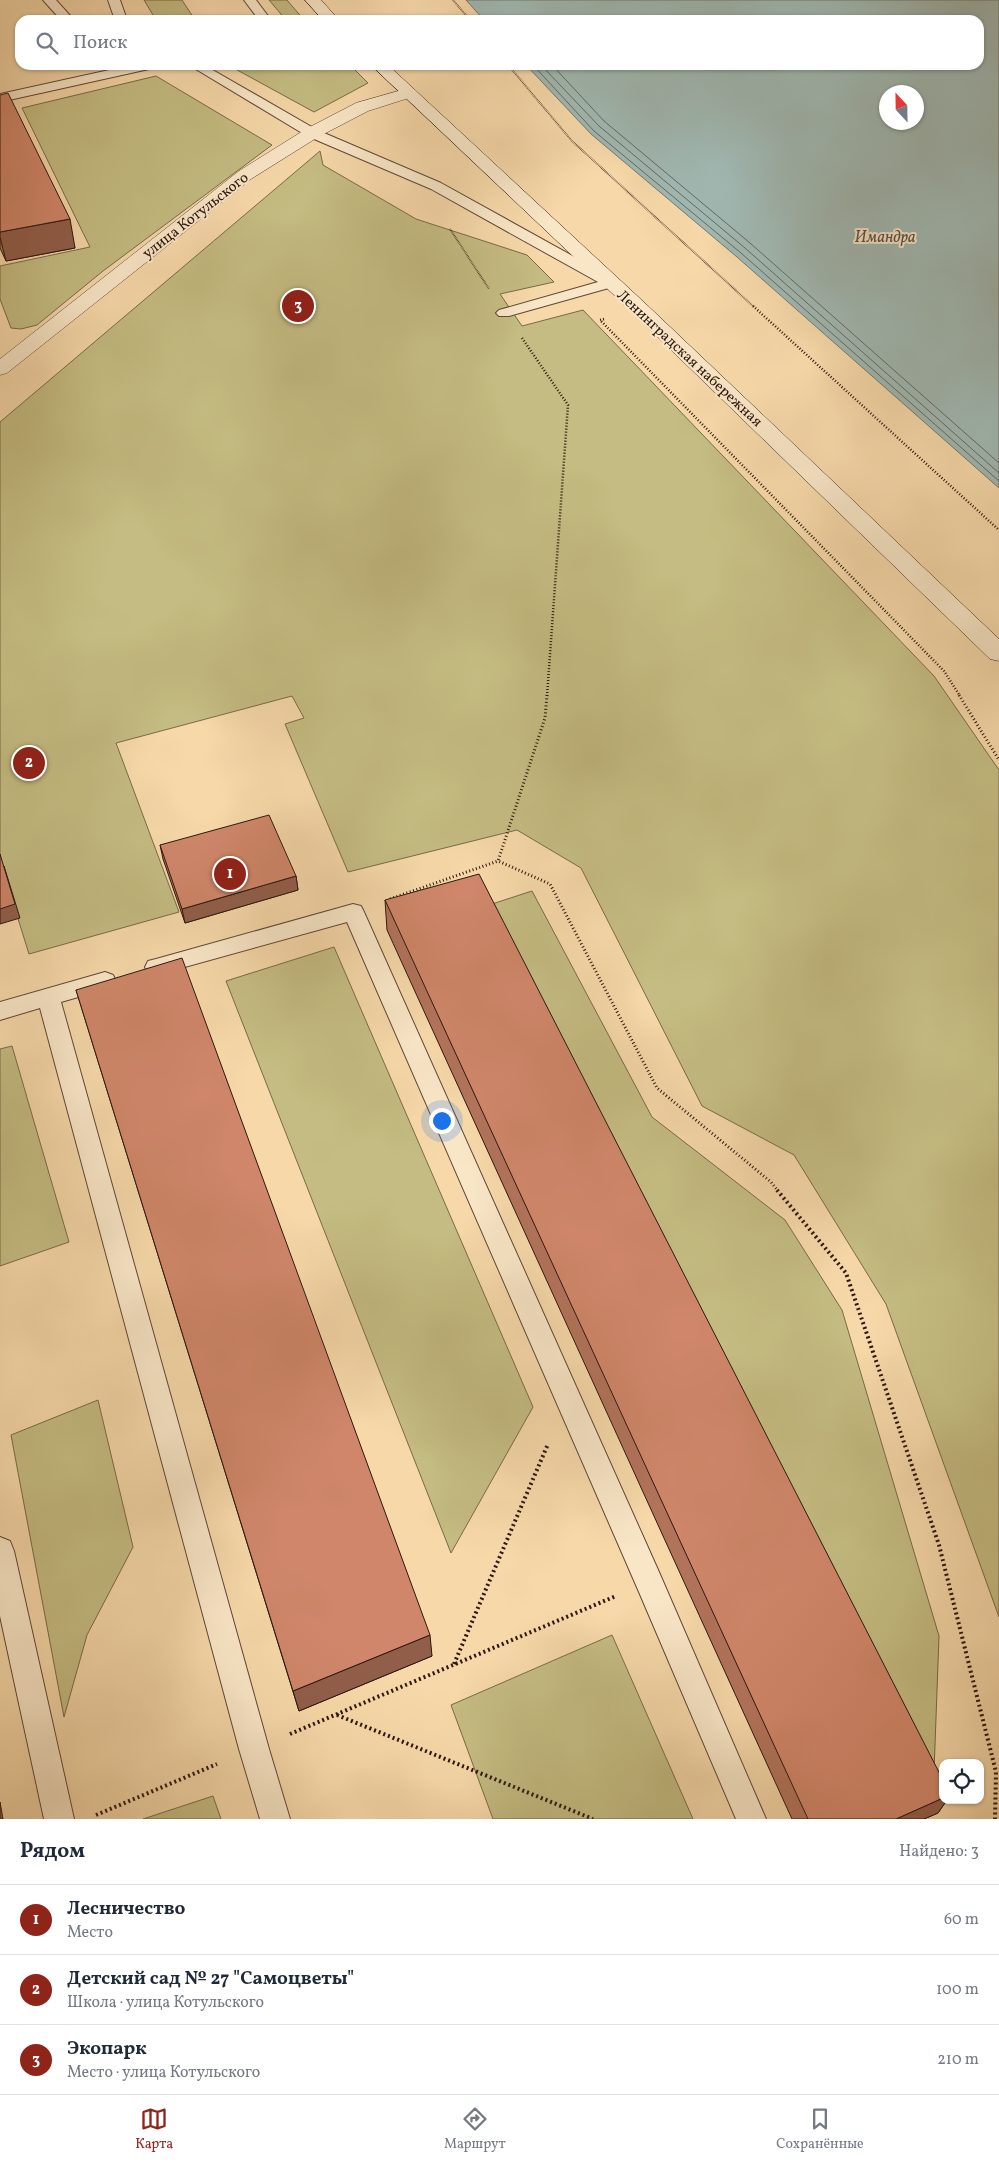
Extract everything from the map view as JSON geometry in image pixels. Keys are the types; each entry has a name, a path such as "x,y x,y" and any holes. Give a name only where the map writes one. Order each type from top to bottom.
{"main road":[{"path":"312,0 326,15"},
{"name":"Ленинградская набережная","path":"384,70 640,309 999,653"},
{"name":"улица Котульского","path":"1,365 245,174 312,133 362,107 409,93"}],"lane":[{"path":"49,0 63,15"},
{"path":"114,0 119,15"},
{"path":"250,0 261,15"},
{"path":"0,98 126,70"},
{"path":"203,70 312,133 436,186 611,283"},
{"path":"504,312 611,283"},
{"path":"0,1011 353,912 649,1582 751,1819"},
{"path":"48,997 254,1749 275,1819"},
{"path":"0,1551 59,1819"}],"path":[{"path":"453,0 466,15"},
{"path":"512,70 572,141 999,530"},
{"path":"436,186 447,224 568,406 545,718 498,861"},
{"path":"640,309 600,320 944,671 999,760"},
{"path":"353,912 498,861 550,884 657,1088 771,1182 846,1272 939,1545 996,1772 995,1819"},
{"path":"454,1664 567,1399"},
{"path":"87,1819 649,1582"},
{"path":"336,1714 593,1819"}],"shaded area":[{"path":"144,0 182,0 192,15 153,15"},
{"path":"269,0 287,0 300,15 282,15"},
{"path":"237,70 355,70 368,83 314,112"},
{"path":"156,76 272,145 103,271 37,325 21,329 11,328 0,299 0,266 90,247 22,108"},
{"path":"320,151 323,165 416,219 527,255 554,282 500,294 522,326 583,310 934,676 999,770 999,1617 886,1304 794,1155 702,1106 581,868 517,830 348,872 285,724 304,718 292,696 116,743 179,912 29,954 0,861 0,422"},
{"path":"532,891 652,1117 785,1220 842,1310 939,1636 934,1772 492,904"},
{"path":"334,947 533,1407 451,1553 226,981"},
{"path":"12,1046 69,1242 0,1266 0,1049"},
{"path":"98,1400 133,1547 87,1635 64,1717 11,1435"},
{"path":"612,1635 693,1819 493,1819 451,1705"},
{"path":"213,1796 221,1819 143,1819"}],"water":[{"name":"Имандра","path":"466,0 999,0 999,488 737,257 591,134 531,70 984,70 984,15 480,15"}],"building":[{"path":"8,93 70,219 0,232 0,95"},
{"path":"269,815 296,876 182,909 160,845"},
{"path":"0,854 15,904 0,909"},
{"path":"479,874 939,1772 939,1800 896,1819 808,1819 385,900"},
{"path":"182,958 430,1635 293,1691 76,990"}],"place":[{"name":"Экопарк","path":"298,306"},
{"name":"Детский сад № 27 \"Самоцветы\"","path":"29,763"},
{"name":"Лесничество","path":"230,874"}]}
